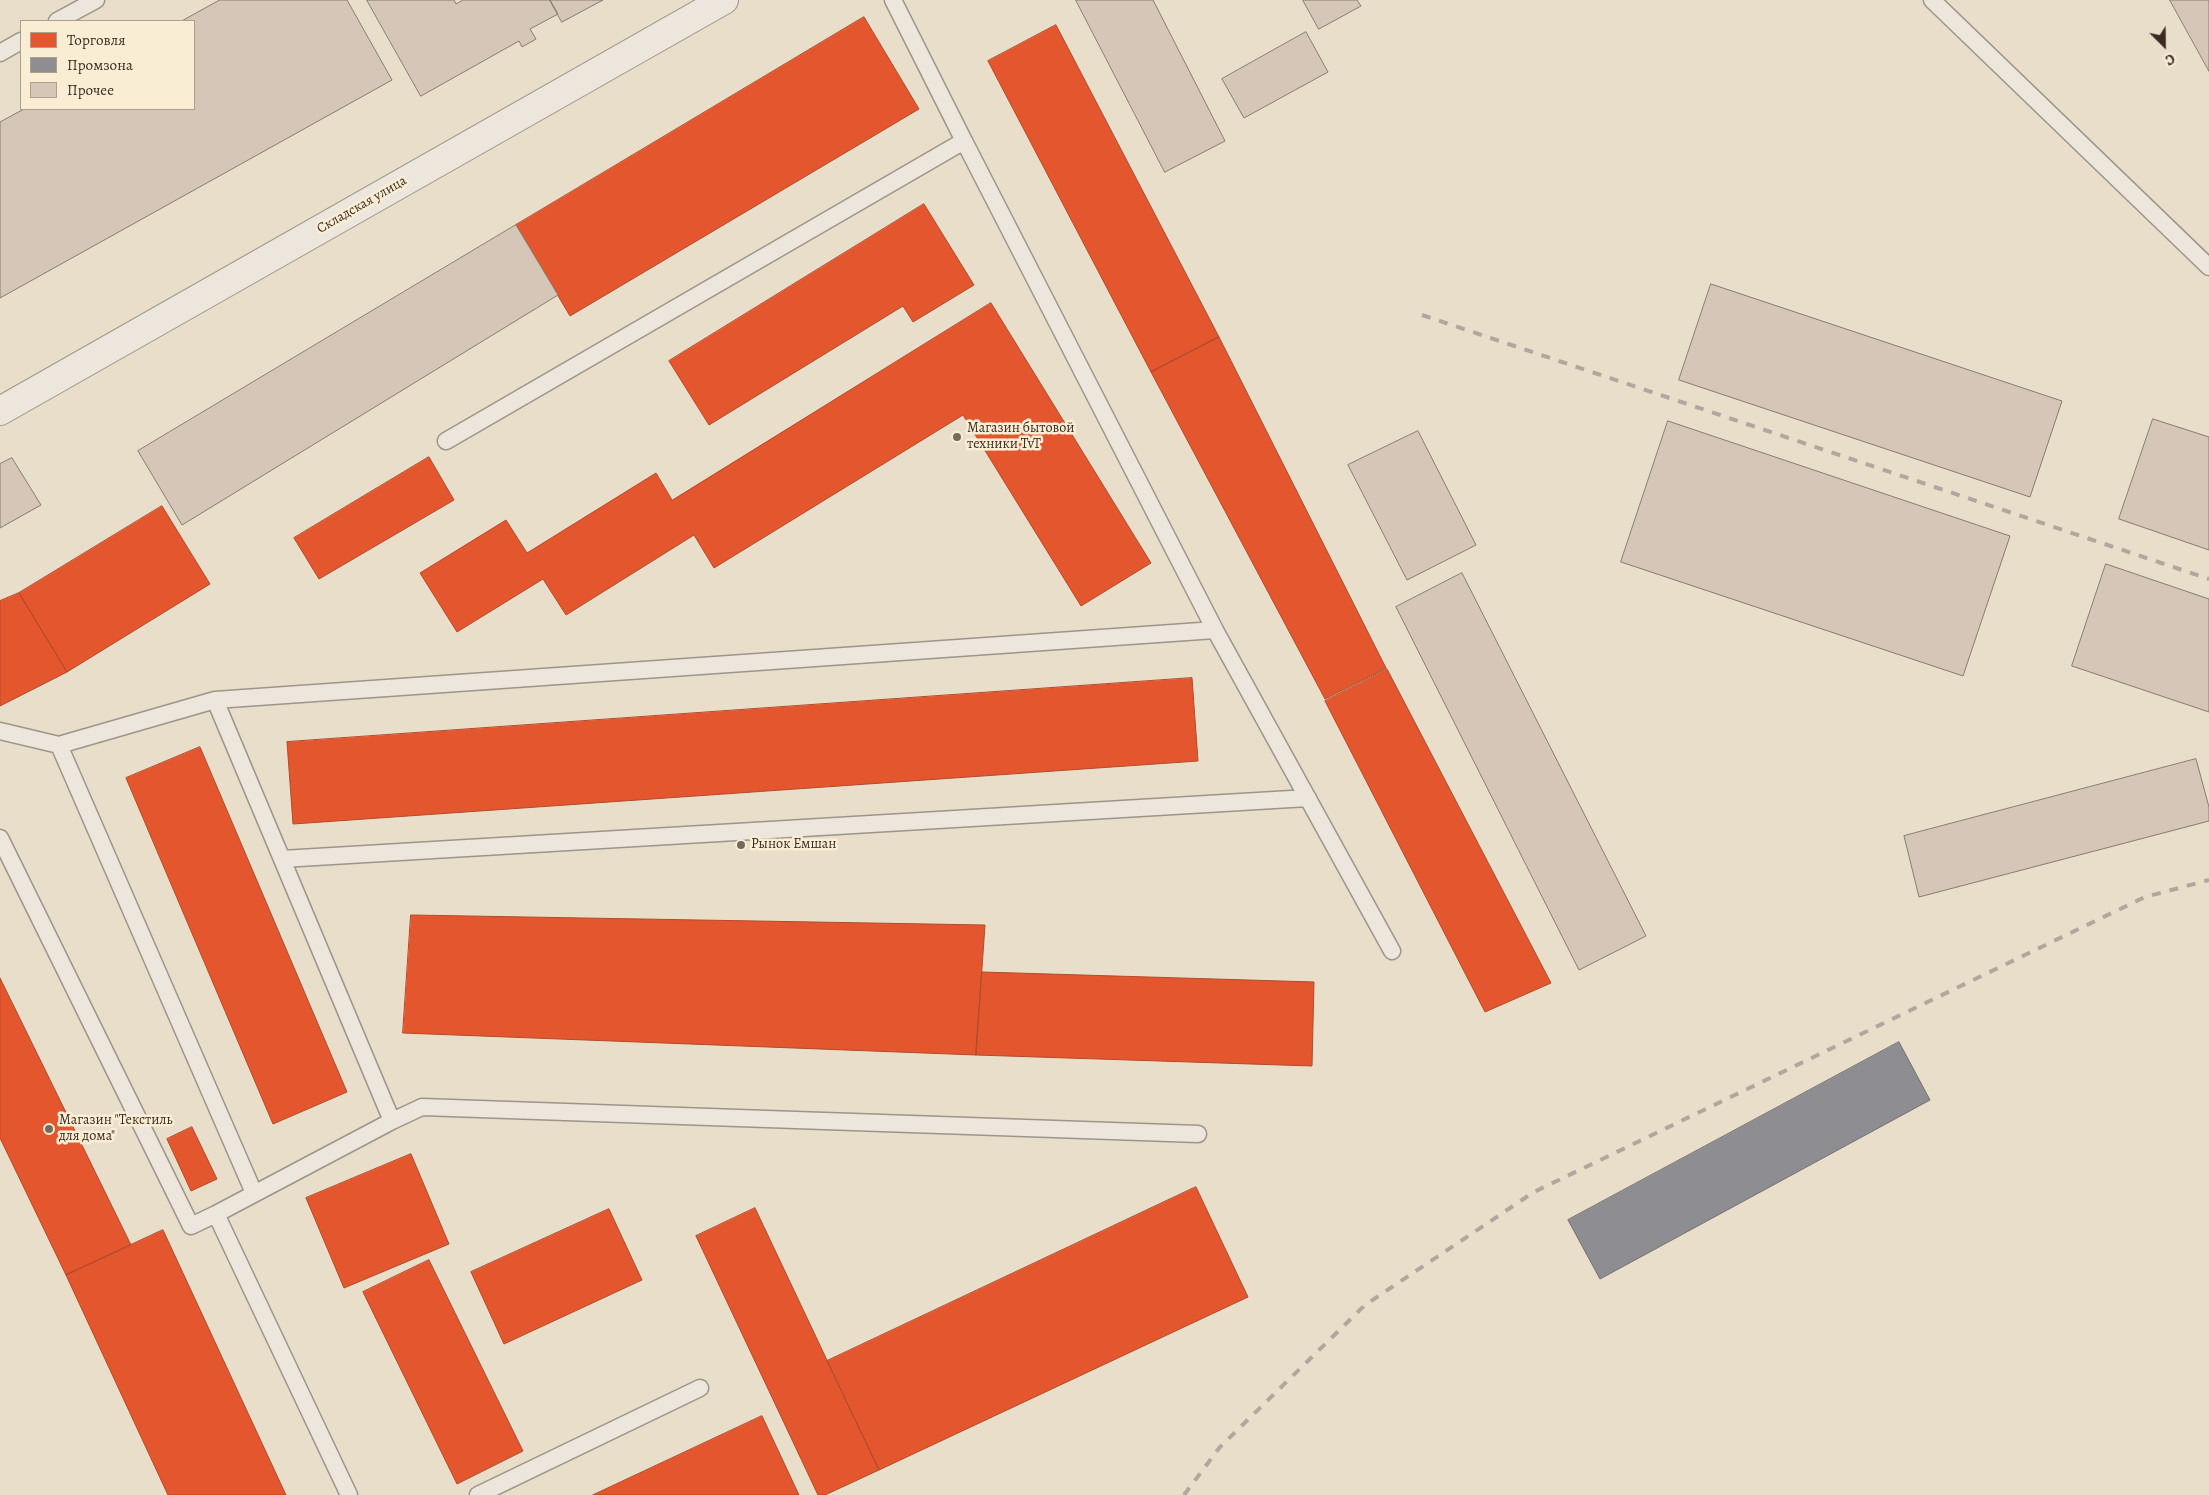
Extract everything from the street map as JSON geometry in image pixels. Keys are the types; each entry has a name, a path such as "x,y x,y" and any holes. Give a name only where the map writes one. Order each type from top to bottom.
{"street":[{"name":"Складская улица","path":"0,411 724,0"}],"lane":[{"path":"59,20 96,0"},
{"path":"893,0 1215,630 1392,951"},
{"path":"1932,0 2209,267"},
{"path":"0,53 20,42"},
{"path":"446,441 964,141"},
{"path":"0,732 59,745 215,700 1215,630"},
{"path":"215,700 392,1121"},
{"path":"59,745 254,1193"},
{"path":"282,859 1308,798"},
{"path":"0,838 191,1226 422,1107 1198,1134"},
{"path":"216,1214 348,1495"},
{"path":"478,1495 700,1388"}],"building: Торговля":[{"path":"864,17 919,109 570,316 516,225"},
{"path":"1056,25 1219,337 1151,372 988,61"},
{"path":"924,204 974,285 913,322 903,306 709,425 669,361"},
{"path":"991,303 1151,563 1081,606 963,415 714,568 694,535 566,615 543,579 457,632 420,573 506,520 527,553 656,473 672,500"},
{"path":"1219,337 1386,668 1325,699 1151,372"},
{"path":"429,457 454,500 319,579 294,538"},
{"path":"162,506 210,584 67,672 19,593"},
{"path":"19,593 67,672 0,706 0,601"},
{"path":"1387,669 1551,983 1485,1012 1325,701"},
{"path":"1192,678 1198,761 293,824 287,742"},
{"path":"200,747 347,1092 273,1124 126,778"},
{"path":"411,915 985,925 976,1055 403,1033"},
{"path":"982,972 1314,982 1312,1066 976,1055"},
{"path":"0,978 131,1245 66,1275 0,1138"},
{"path":"192,1127 217,1179 191,1191 167,1139"},
{"path":"411,1154 449,1244 344,1288 306,1198"},
{"path":"1196,1187 1248,1297 879,1470 827,1361"},
{"path":"755,1208 879,1470 825,1495 818,1495 696,1236"},
{"path":"609,1209 642,1280 504,1344 471,1272"},
{"path":"163,1230 286,1495 168,1495 66,1275"},
{"path":"429,1260 523,1451 457,1484 363,1292"},
{"path":"762,1416 799,1495 593,1495"}],"building: Промзона":[{"path":"1899,1042 1930,1100 1600,1279 1568,1220"}],"building: Прочее":[{"path":"220,0 347,0 392,80 0,298 0,122 22,110 195,110 195,20 184,20"},
{"path":"367,0 454,0 456,4 463,0 550,0 558,14 530,29 536,39 522,47 519,41 421,96"},
{"path":"550,0 603,0 562,22"},
{"path":"1076,0 1153,0 1225,141 1165,172"},
{"path":"1303,0 1357,0 1361,6 1319,29"},
{"path":"2170,0 2209,0 2209,71"},
{"path":"1306,32 1328,72 1244,118 1222,79"},
{"path":"516,225 558,295 182,525 138,451"},
{"path":"1711,284 2062,401 2030,497 1679,380"},
{"path":"2153,419 2209,437 2209,550 2119,519"},
{"path":"1668,421 2010,536 1963,676 1621,562"},
{"path":"1418,431 1476,545 1407,580 1348,465"},
{"path":"12,458 41,505 0,528 0,464"},
{"path":"2106,564 2209,599 2209,712 2072,666"},
{"path":"1462,573 1646,936 1579,970 1396,607"},
{"path":"2196,759 2209,807 2209,821 1919,897 1904,836"}],"railway":[{"path":"1422,315 2209,579"},
{"path":"1184,1495 1220,1447 1365,1305 1534,1192 2145,897 2209,880"}],"place":[{"name":"Магазин бытовой техники TvT","path":"957,437"},
{"name":"Рынок Емшан","path":"741,845"},
{"name":"Магазин \"Текстиль для дома\"","path":"49,1129"}]}
